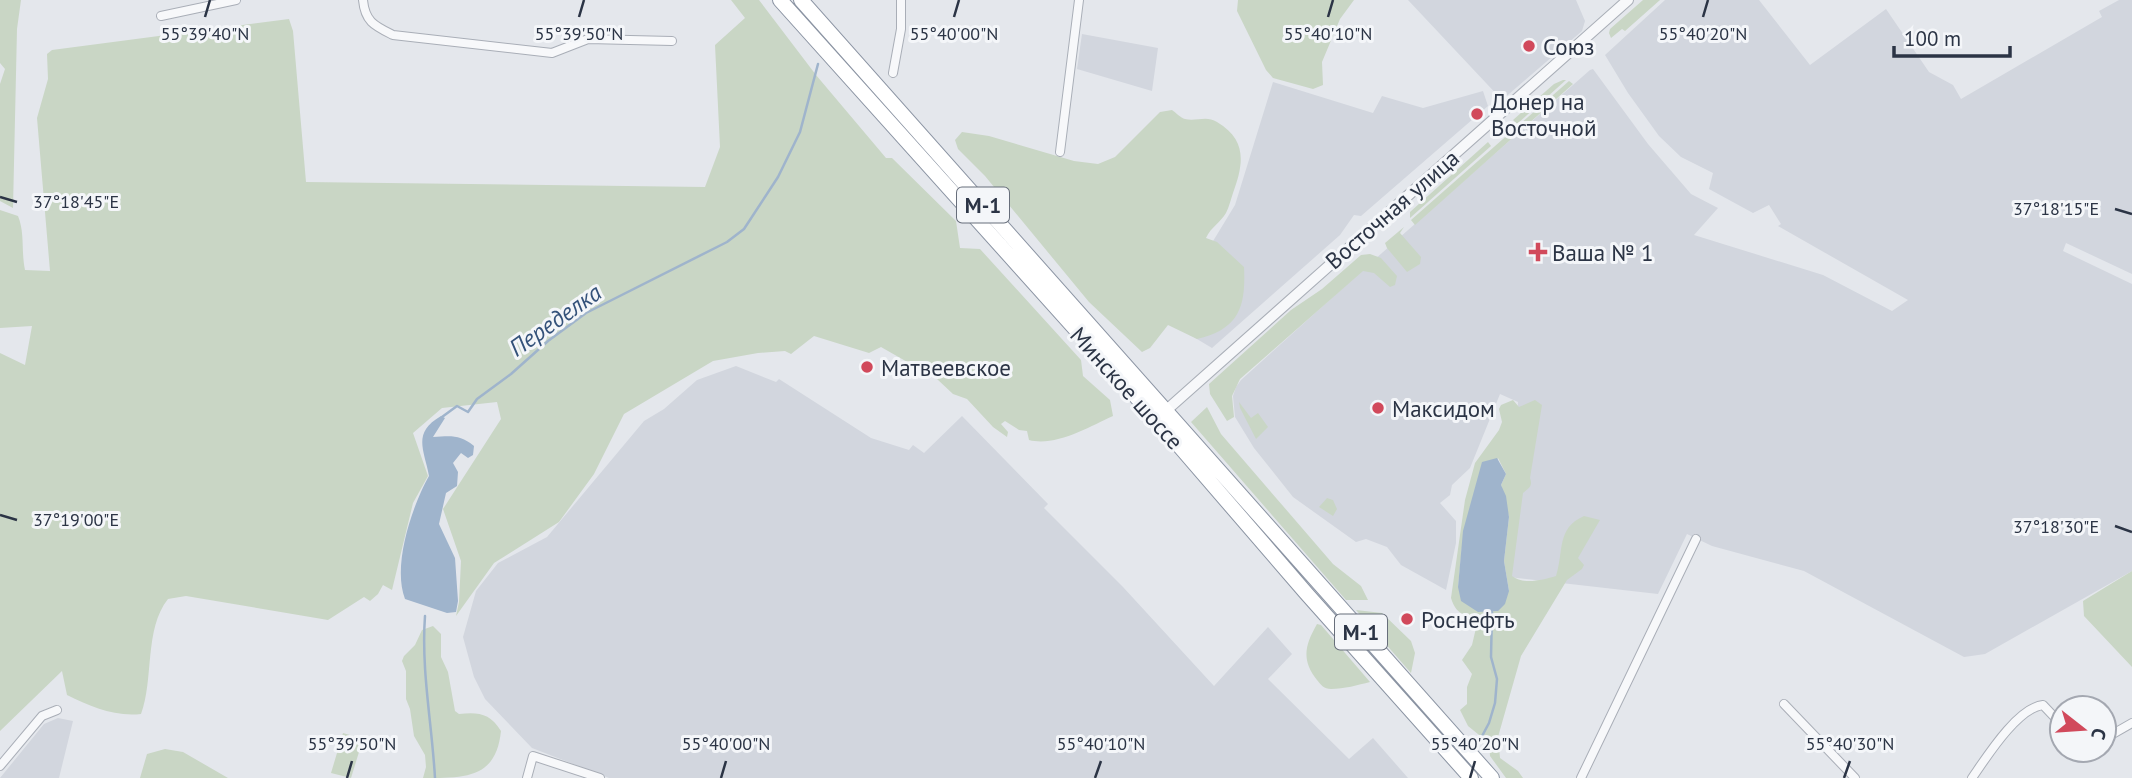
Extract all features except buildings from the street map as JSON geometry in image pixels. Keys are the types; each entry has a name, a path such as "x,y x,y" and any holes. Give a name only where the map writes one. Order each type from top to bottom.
{"highway":[{"name":"Минское шоссе","path":"780,0 1492,778"},
{"name":"Минское шоссе","path":"801,0 1161,414 1306,593 1471,778"}],"street":[{"path":"161,16 236,0"},
{"path":"363,0 364,14 374,26 394,35 552,53 588,39 672,41"},
{"path":"893,73 901,29 901,0"},
{"path":"1060,152 1079,0"},
{"name":"Восточная улица","path":"1161,414 1628,0"},
{"path":"1581,778 1696,539"},
{"path":"1784,704 1855,778"},
{"path":"1972,778 2015,723 2037,706 2043,705 2048,710"},
{"path":"0,766 42,716 57,710"},
{"path":"527,778 533,756 600,778"}],"shaded area":[{"path":"1408,0 1576,0 1585,21 1582,31 1502,100"},
{"path":"1665,0 1759,0 1810,65 1886,9 1929,72 1953,85 1961,99 2102,17 2099,11 2119,0 2132,0 2132,274 2066,243 2063,251 2132,284 2132,571 1985,654 1964,657 1804,571 1712,546 1687,534 1658,594 1509,577 1518,402 1500,394 1470,468 1452,485 1450,495 1440,503 1456,521 1456,543 1446,590 1401,565 1387,547 1366,539 1356,542 1293,497 1254,448 1235,417 1233,396 1236,387 1374,260 1593,69 1648,144 1691,194 1718,208 1694,235 1823,275 1892,311 1908,300 1778,226 1781,224 1769,205 1753,213 1709,189 1713,173 1681,157 1659,136 1605,55"},
{"path":"1082,34 1158,48 1152,91 1077,69"},
{"path":"1273,82 1373,113 1382,96 1423,108 1483,91 1488,106 1361,216 1354,215 1340,235 1212,348 1165,320 1235,205"},
{"name":"Матвеевское","path":"736,366 776,382 779,379 871,438 909,450 913,445 924,453 962,416 1048,504 1044,508 1123,587 1214,686 1268,627 1292,654 1268,679 1349,759 1373,738 1408,778 609,778 532,748 485,699 474,677 463,637 476,591 498,563 547,537 644,421 664,409 697,380"},
{"path":"58,718 73,721 59,778 0,778 44,724"}],"green space":[{"path":"0,0 21,0 17,29 13,208 0,201 0,84 5,69 0,63"},
{"path":"731,0 759,0 816,75 886,158 892,158 956,221 960,248 980,249 1081,360 1083,376 1110,400 1113,416 1072,435 1050,441 1029,440 1027,431 1019,430 1005,421 1001,424 1008,432 1007,437 993,427 967,399 953,394 937,379 881,347 869,353 814,336 791,354 785,351 758,353 713,361 624,414 594,474 559,522 494,563 456,616 461,561 443,509 501,419 497,402 442,408 413,433 428,476 413,503 392,590 383,585 370,601 364,597 328,620 186,596 168,599 155,625 141,714 112,712 67,695 62,671 0,731 0,353 25,365 32,326 0,328 0,210 18,216 25,270 50,271 37,118 48,79 47,54 52,50 289,19 293,31 306,182 705,187 720,147 715,45 745,18"},
{"path":"1238,0 1354,0 1340,19 1322,62 1323,85 1313,89 1273,78 1266,70 1237,11"},
{"path":"1643,0 1660,0 1625,31 1622,29 1611,38 1610,29"},
{"path":"1566,80 1517,124 1513,120 1554,84"},
{"path":"1569,81 1573,84 1415,225 1411,220"},
{"path":"1172,110 1185,119 1209,119 1217,122 1234,136 1238,144 1241,162 1229,206 1206,238 1217,242 1244,267 1243,294 1237,314 1222,329 1197,339 1168,325 1150,348 1142,352 1089,302 985,176 958,149 955,140 962,132 989,136 1074,161 1098,164 1115,157 1160,112"},
{"path":"1488,142 1491,146 1410,218 1410,212"},
{"path":"1404,227 1400,233 1421,257 1420,264 1407,272 1385,243"},
{"path":"1370,254 1381,258 1397,276 1395,285 1390,287 1374,273 1363,271 1240,379 1232,396 1234,417 1227,421 1210,394 1209,384 1291,310 1322,289 1361,255"},
{"path":"1513,400 1519,407 1535,400 1542,405 1531,485 1523,493 1512,576 1528,581 1556,576 1562,541 1569,527 1584,516 1600,520 1578,558 1584,565 1582,569 1567,580 1521,656 1498,737 1500,758 1523,778 1506,778 1490,756 1489,743 1468,726 1460,710 1467,704 1467,687 1472,674 1462,660 1472,645 1476,628 1470,619 1456,609 1451,598 1465,500 1475,463 1499,430 1502,422 1499,409 1501,405","holes":["1498,458 1506,474 1501,485 1509,517 1504,561 1509,591 1458,587 1462,547"]},
{"path":"1239,402 1251,418 1258,413 1268,427 1256,439 1240,408"},
{"path":"1207,407 1221,434 1333,564 1361,586 1368,600 1346,600 1191,422"},
{"path":"1327,498 1333,500 1337,509 1333,516 1319,507"},
{"path":"2132,571 2132,667 2084,616 2083,601"},
{"path":"1356,610 1382,613 1411,641 1415,653 1411,673"},
{"path":"1317,624 1321,625 1370,682 1331,689 1320,684 1312,673 1306,652"},
{"path":"433,626 441,634 441,657 448,672 455,711 459,714 472,713 488,717 501,731 498,747 486,767 466,776 423,778 425,755 414,736 406,699 406,671 402,661 415,645 422,630"},
{"path":"343,733 363,739 351,778 331,773"},
{"path":"165,749 183,752 228,778 140,778 147,754"}],"water":[{"path":"441,416 445,418 433,437 450,436 474,446 473,455 468,458 461,453 453,463 458,472 457,486 446,493 439,524 455,558 458,601 456,612 447,613 405,599 401,570 402,553 411,519 429,476 423,450 423,435 432,422"},
{"path":"1497,458 1506,474 1501,485 1506,496 1509,517 1504,561 1509,591 1505,604 1498,611 1478,612 1461,601 1458,587 1463,531 1482,462"}],"waterway":[{"name":"Переделка","path":"442,417 457,406 468,412 477,399 586,313 727,242 744,229 778,177 800,132 818,64"},
{"path":"1481,738 1495,703 1497,679 1491,657 1492,612"},
{"name":"Переделка","path":"425,616 426,677 435,778"}],"place":[{"name":"Союз","path":"1529,46"},
{"name":"Донер на Восточной","path":"1477,114"},
{"name":"Ваша № 1","path":"1538,252"},
{"name":"Матвеевское","path":"867,367"},
{"name":"Максидом","path":"1378,408"},
{"name":"Роснефть","path":"1407,619"}]}
